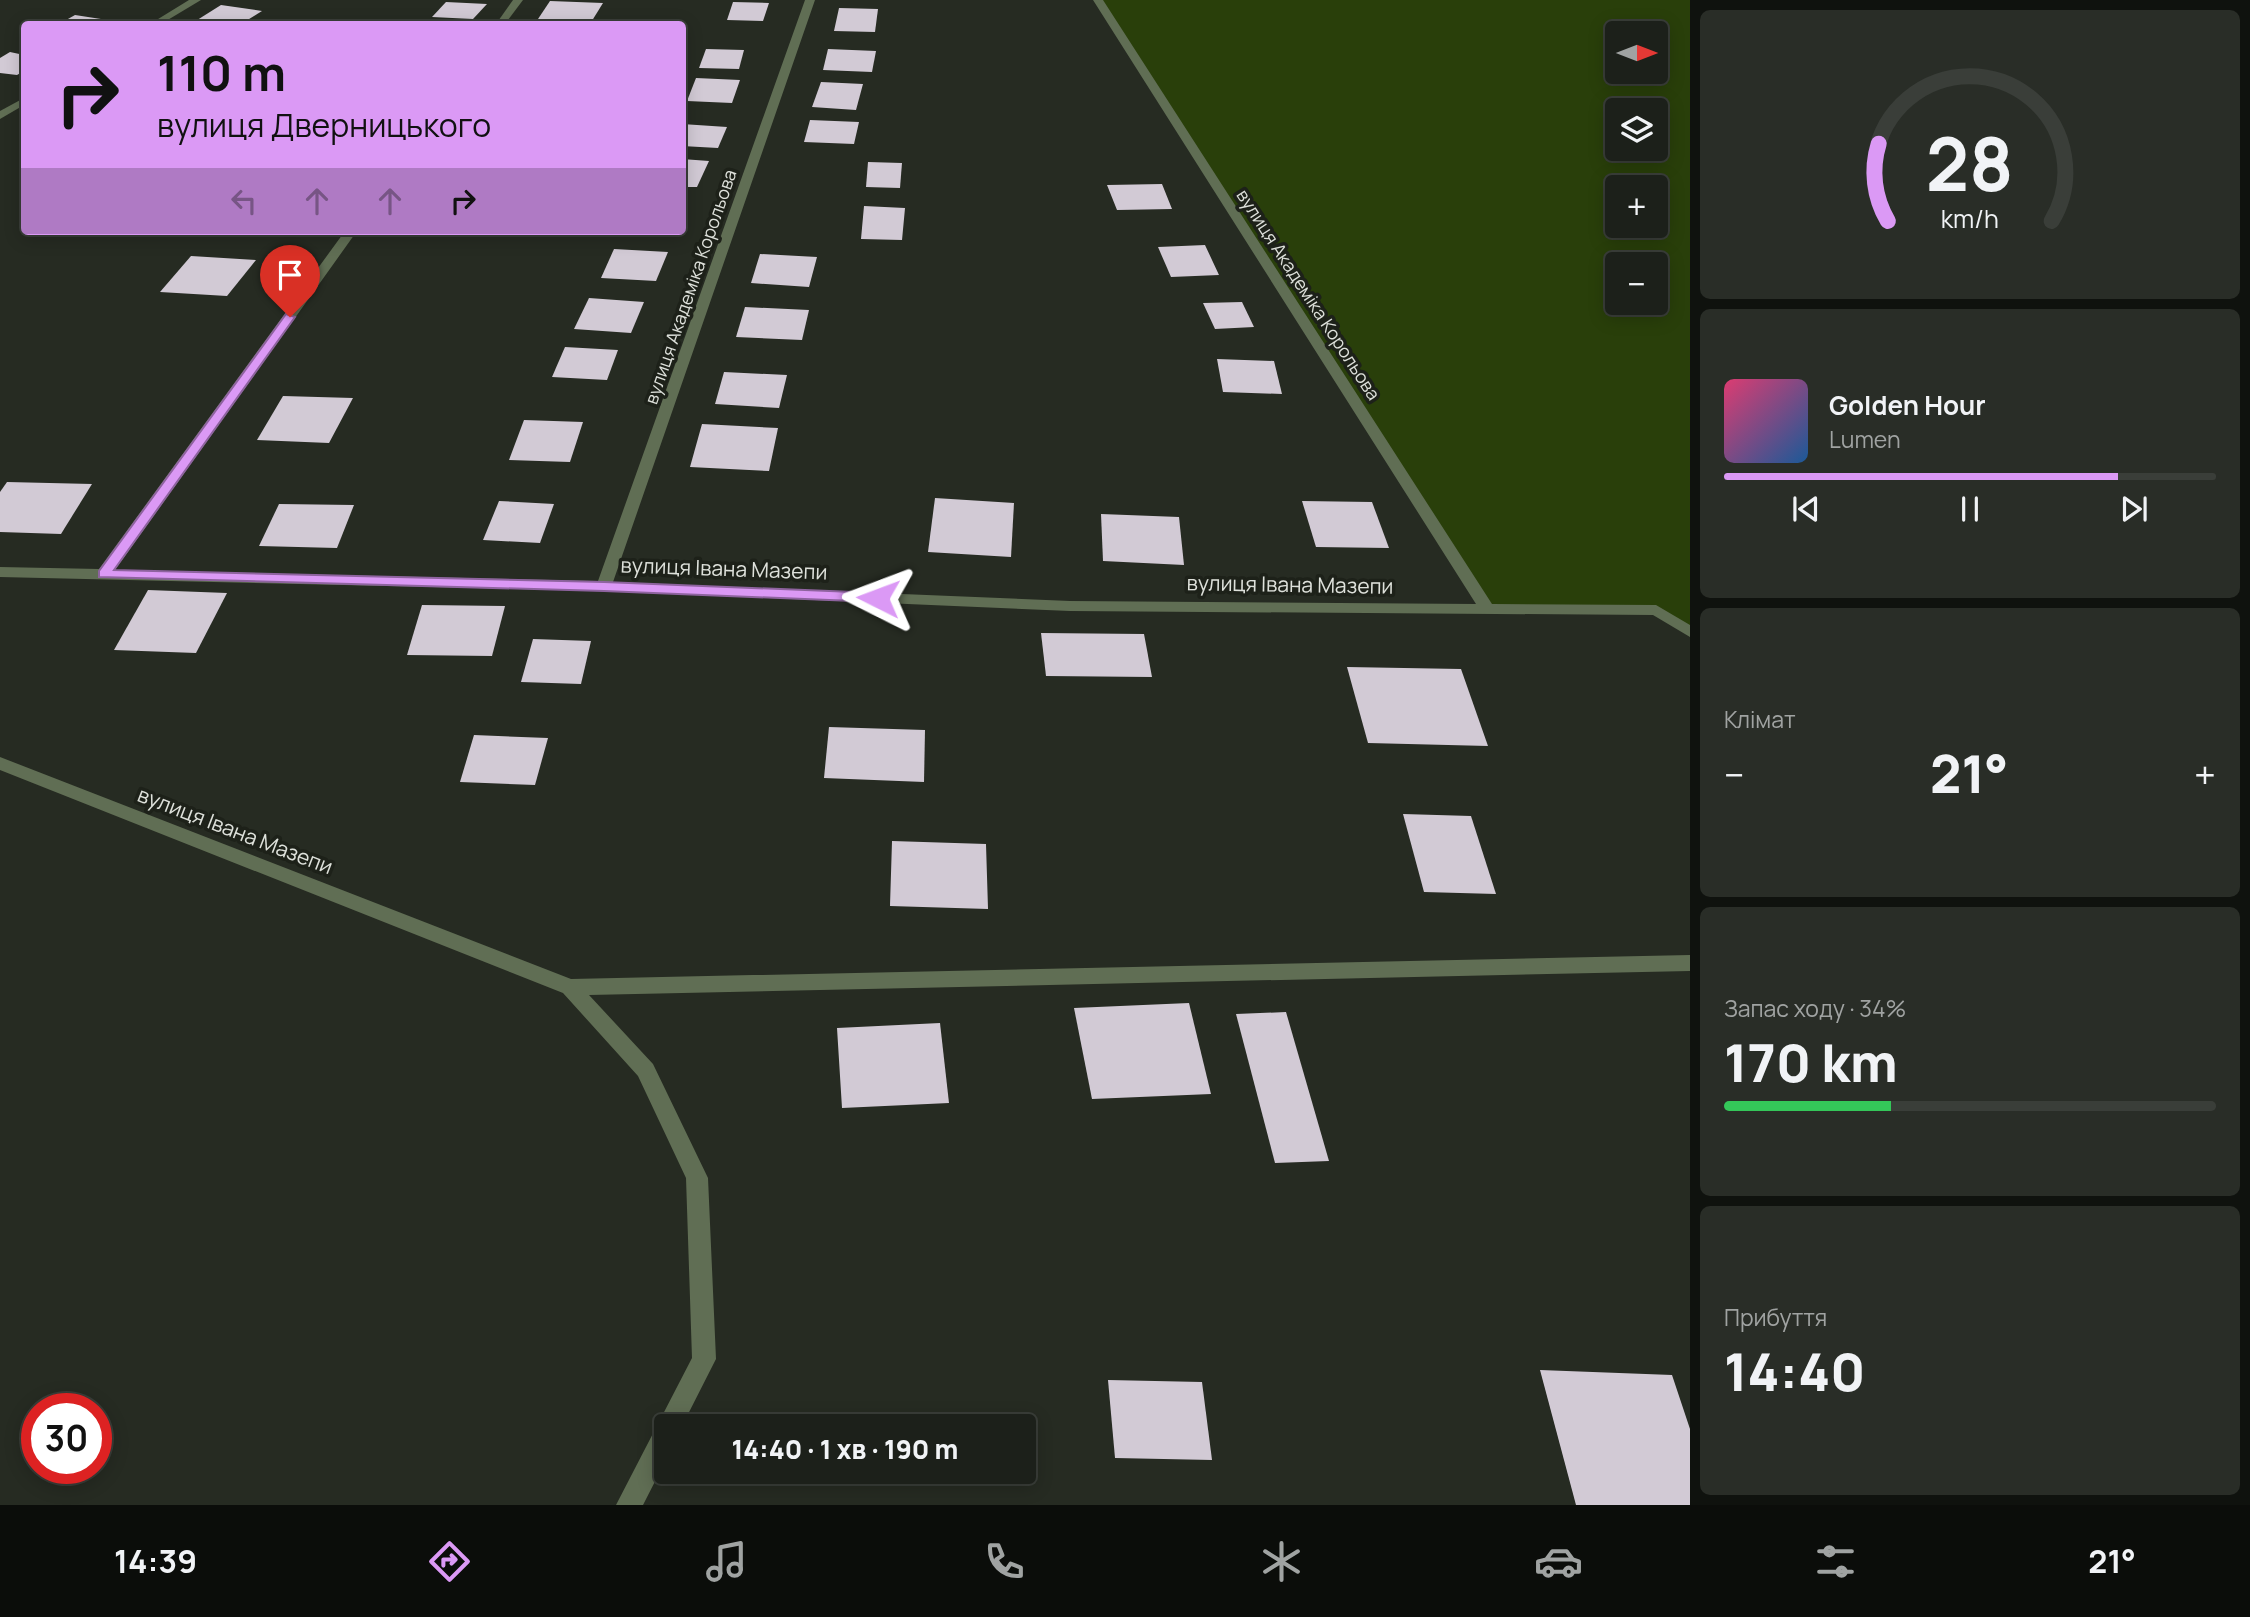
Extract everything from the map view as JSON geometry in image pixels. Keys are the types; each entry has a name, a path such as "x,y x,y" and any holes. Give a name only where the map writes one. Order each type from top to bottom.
{"street":[{"path":"160,21 196,0"},
{"path":"502,21 517,0"},
{"name":"вулиця Академіка Корольова","path":"604,586 810,0"},
{"name":"вулиця Академіка Корольова","path":"1098,0 1488,610"},
{"path":"0,116 21,103"},
{"path":"104,574 348,235"},
{"name":"вулиця Івана Мазепи","path":"0,572 604,586 1070,606 1656,610 1690,632"},
{"name":"вулиця Івана Мазепи","path":"0,763 570,987"},
{"path":"570,987 1690,963"},
{"path":"570,987 646,1070 697,1178 704,1359 675,1414"},
{"path":"629,1505 654,1456"}],"green space":[{"path":"1098,0 1690,0 1690,632 1656,610 1488,610"}],"building":[{"path":"550,1 603,3 592,21 537,21"},
{"path":"446,2 487,4 473,19 432,17"},
{"path":"733,2 769,3 763,21 727,20"},
{"path":"221,5 262,11 246,21 196,21"},
{"path":"839,8 878,9 875,32 834,31"},
{"path":"75,15 114,21 64,21"},
{"path":"706,49 744,50 739,69 699,68"},
{"path":"828,49 876,51 872,72 823,70"},
{"path":"10,52 21,54 21,73 17,75 0,73 0,58"},
{"path":"696,78 740,80 732,103 687,101"},
{"path":"821,82 863,84 856,110 812,107"},
{"path":"810,120 859,122 854,144 804,142"},
{"path":"686,124 727,127 718,148 686,146"},
{"path":"686,159 709,161 697,187 686,187"},
{"path":"868,162 902,163 900,188 866,187"},
{"path":"1162,184 1172,209 1117,210 1107,185"},
{"path":"864,206 905,208 902,240 861,239"},
{"path":"1205,245 1219,275 1171,277 1158,247"},
{"path":"614,249 668,252 656,281 601,278"},
{"path":"760,254 817,257 809,287 751,283"},
{"path":"191,256 256,260 227,296 160,292"},
{"path":"589,298 644,302 631,333 574,329"},
{"path":"1242,302 1254,327 1215,329 1203,303"},
{"path":"745,307 809,310 802,340 736,337"},
{"path":"565,347 618,350 607,380 552,377"},
{"path":"1217,359 1274,361 1282,394 1223,392"},
{"path":"724,372 787,375 779,408 715,404"},
{"path":"283,396 353,398 329,443 257,440"},
{"path":"524,420 583,422 570,462 509,460"},
{"path":"702,424 778,428 769,471 690,467"},
{"path":"7,482 92,484 61,534 0,532 0,492"},
{"path":"935,498 1014,503 1011,557 928,552"},
{"path":"499,501 554,504 540,543 483,540"},
{"path":"1302,501 1372,502 1389,548 1316,547"},
{"path":"279,504 354,505 337,548 259,546"},
{"path":"1101,514 1179,517 1184,565 1103,561"},
{"path":"148,590 227,593 196,653 114,650"},
{"path":"422,605 505,606 492,656 407,655"},
{"path":"1041,633 1144,634 1152,677 1046,676"},
{"path":"533,639 591,641 581,684 521,682"},
{"path":"1347,667 1461,669 1488,746 1368,743"},
{"path":"829,727 925,730 924,782 824,778"},
{"path":"474,735 548,738 535,785 460,782"},
{"path":"1403,814 1471,816 1496,894 1424,892"},
{"path":"892,841 986,844 988,909 890,906"},
{"path":"1189,1003 1211,1094 1092,1099 1074,1008"},
{"path":"1286,1012 1329,1161 1275,1163 1236,1014"},
{"path":"940,1023 949,1103 842,1108 837,1028"},
{"path":"1540,1370 1672,1375 1690,1429 1690,1505 1576,1505"},
{"path":"1108,1380 1202,1382 1212,1460 1115,1458"}],"route":[{"path":"290,317 104,574 604,586 878,598"}]}
